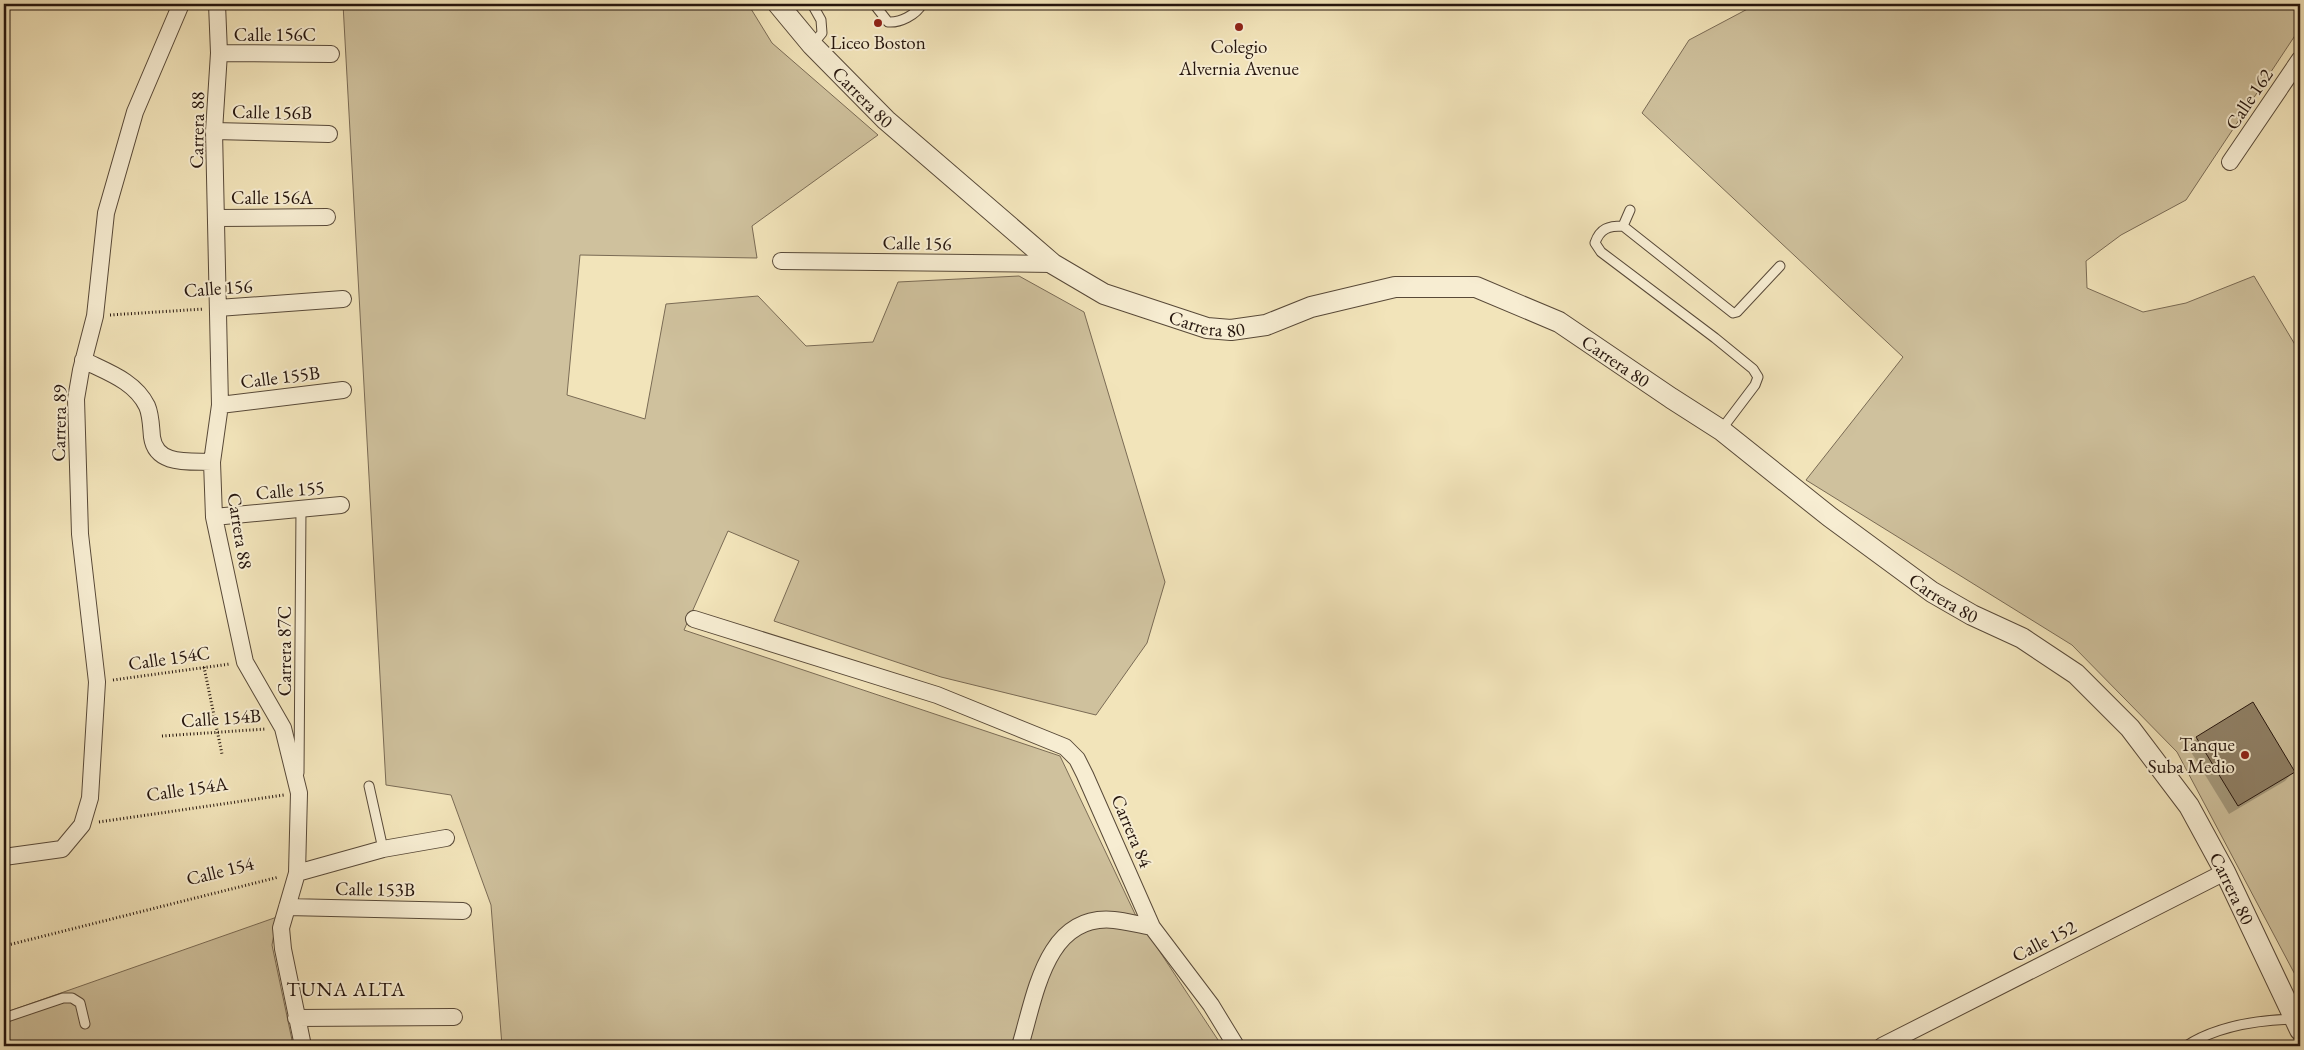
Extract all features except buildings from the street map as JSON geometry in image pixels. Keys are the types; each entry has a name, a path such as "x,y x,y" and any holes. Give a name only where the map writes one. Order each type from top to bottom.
{"street":[{"name":"Carrera 89","path":"4,857 62,849 82,825 90,798 97,682 80,534 76,399 83,360 95,316 106,213 135,112 181,4"},
{"name":"Carrera 88","path":"217,4 219,54 214,131 220,405 212,462 214,517 245,662 283,728 299,793 297,873 281,928 283,949 303,1046"},
{"name":"Carrera 80","path":"778,4 812,45 886,120 1053,264 1104,294 1207,328 1231,330 1266,325 1311,307 1395,287 1476,287 1559,322 1721,430 1830,517 1932,592 2022,638 2076,674 2130,728 2189,806 2225,872 2297,1024"},
{"name":"Calle 156C","path":"219,54 332,54"},
{"name":"Calle 162","path":"2230,162 2300,59"},
{"name":"Calle 156B","path":"214,131 329,134"},
{"name":"Calle 156A","path":"217,218 327,217"},
{"name":"Calle 156","path":"781,261 1053,264"},
{"name":"Calle 156","path":"218,308 343,299"},
{"path":"83,360 130,383 140,395 148,408 153,443 164,458 212,462"},
{"name":"Calle 155B","path":"220,405 344,390"},
{"name":"Calle 155","path":"214,517 341,505"},
{"name":"Carrera 84","path":"694,619 937,695 1066,747 1077,759 1152,927 1211,1006 1236,1046"},
{"path":"297,873 383,849 446,838"},
{"name":"Calle 152","path":"1882,1046 2225,872"},
{"name":"Calle 153B","path":"287,907 463,911"},
{"path":"1020,1046 1045,965 1058,942 1069,930 1088,922 1112,919 1152,927"},
{"path":"296,1018 454,1017"}],"lane":[{"path":"812,4 821,20 822,33 812,45"},
{"path":"874,4 888,22 897,23 919,10 922,4"},
{"path":"1623,226 1630,210"},
{"path":"1721,430 1755,385 1758,377 1753,369 1715,338 1601,252 1595,242 1598,233 1608,226 1623,226 1733,313 1737,312 1780,266"},
{"name":"Carrera 87C","path":"299,793 300,509"},
{"path":"370,786 383,849"},
{"path":"4,1018 63,998 72,998 80,1004 85,1024"},
{"path":"2186,1046 2232,1026 2274,1020 2297,1024"}],"path":[{"name":"Calle 156","path":"95,316 218,308"},
{"name":"Calle 154C","path":"97,682 245,662"},
{"path":"204,667 222,754"},
{"name":"Calle 154B","path":"162,736 283,728"},
{"name":"Calle 154A","path":"82,825 299,793"},
{"name":"Calle 154","path":"4,946 297,873"}],"shaded area":[{"path":"343,4 748,4 772,43 878,135 752,226 757,258 580,255 567,395 645,419 666,304 758,296 806,346 873,342 898,282 1019,276 1084,312 1165,582 1147,643 1096,715 941,677 774,621 799,561 728,531 684,630 1060,756 1135,914 1222,1046 502,1046 491,905 451,795 386,785"},
{"path":"1757,4 2300,4 2300,28 2186,200 2121,235 2086,261 2087,288 2143,312 2186,303 2254,276 2300,353 2300,984 2177,752 2072,645 1806,480 1903,357 1642,113 1689,40"},
{"path":"277,917 272,945 292,1040 273,1046 4,1046 4,1013"}],"place":[{"name":"Liceo Boston","path":"878,23"},
{"name":"Colegio Alvernia Avenue","path":"1239,27"},
{"name":"Tanque Suba Medio","path":"2245,755"}],"district":[{"name":"TUNA ALTA","path":"346,989"}]}
